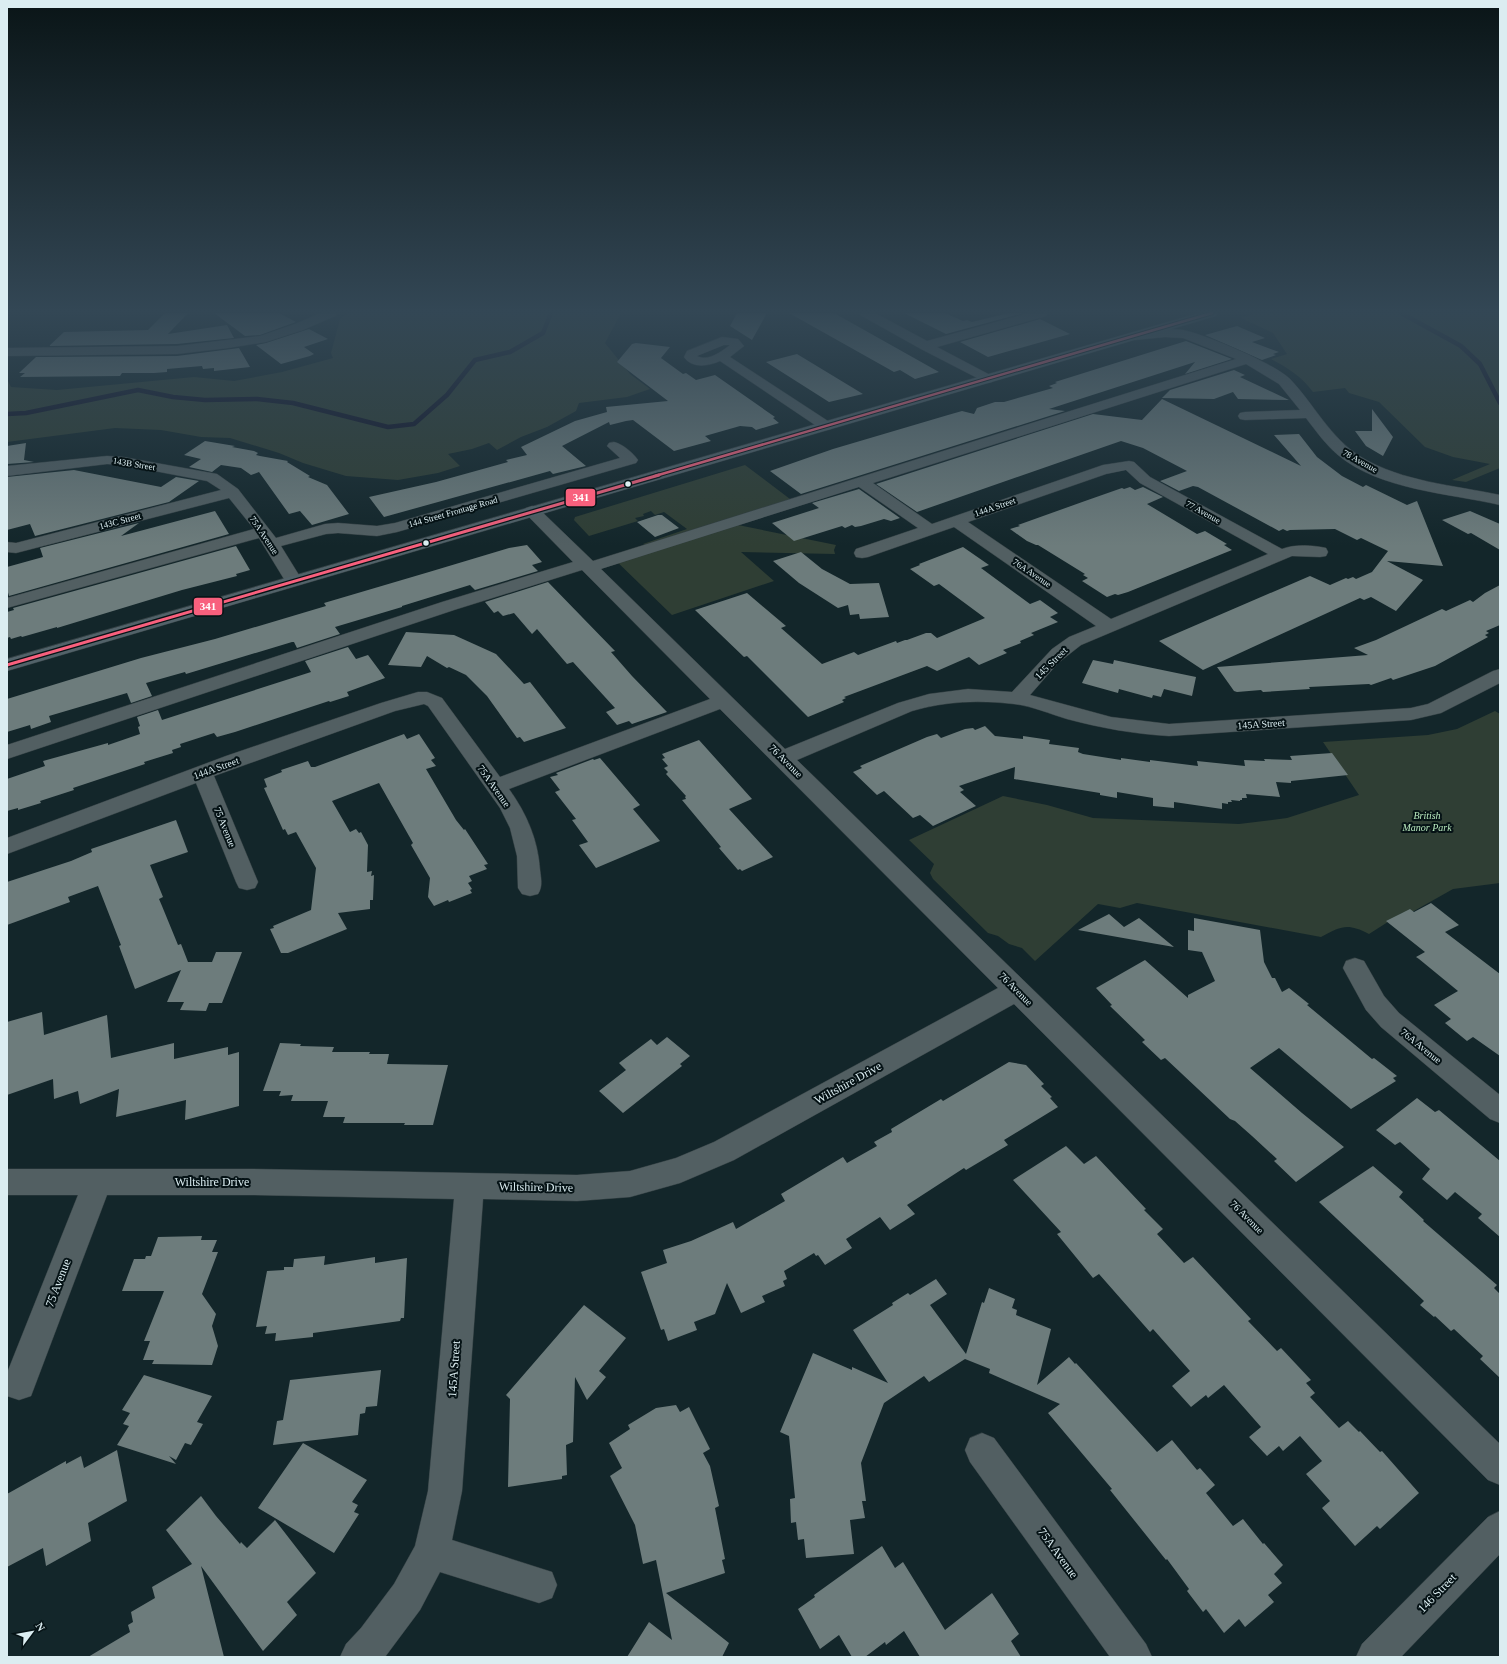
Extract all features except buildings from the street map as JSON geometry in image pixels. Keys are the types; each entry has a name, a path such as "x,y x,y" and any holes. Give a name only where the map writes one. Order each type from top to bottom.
{"main road":[{"path":"7,665 947,391"}],"street":[{"path":"773,391 826,426"},
{"path":"7,752 448,606 862,482 1150,391"},
{"name":"78 Avenue","path":"1291,391 1340,450 1374,470 1418,485 1500,500"},
{"path":"1244,416 1310,414"},
{"name":"144 Street Frontage Road","path":"7,603 267,538 324,529 338,528 377,531 397,527 631,460 614,446"},
{"name":"143B Street","path":"7,471 90,460 124,461 212,478 233,492"},
{"name":"144A Street","path":"862,553 1103,470 1129,464"},
{"name":"77 Avenue","path":"1129,464 1145,480 1281,555"},
{"path":"862,482 929,529"},
{"name":"75A Avenue","path":"233,492 267,538 294,580"},
{"name":"143C Street","path":"7,547 16,548 233,492"},
{"name":"76 Avenue","path":"532,511 1500,1468"},
{"name":"76A Avenue","path":"955,520 1110,626"},
{"name":"145 Street","path":"1017,698 1052,658 1065,647 1110,626 1281,555 1290,552 1320,552"},
{"name":"145A Street","path":"1017,698 1115,724 1149,729 1169,730 1411,714 1434,709 1500,675"},
{"path":"782,758 905,707 929,700 968,695 1017,698"},
{"name":"144A Street","path":"7,846 202,773 388,707 418,698 427,698"},
{"name":"75A Avenue","path":"427,698 435,702 510,806 521,828 528,856 530,888"},
{"path":"495,787 724,700"},
{"name":"75 Avenue","path":"202,773 247,882"},
{"name":"76A Avenue","path":"1355,968 1375,1003 1390,1020 1500,1111"},
{"name":"Wiltshire Drive","path":"7,1182 253,1182 577,1188 630,1184 680,1170 724,1151 1017,990"},
{"name":"75 Avenue","path":"19,1384 98,1182"},
{"name":"145A Street","path":"359,1657 374,1641 407,1597 432,1552 445,1491 465,1226 470,1185"},
{"name":"75A Avenue","path":"982,1450 1133,1657"},
{"name":"146 Street","path":"1375,1657 1500,1529"},
{"path":"432,1552 539,1585"}],"green space":[{"path":"7,391 645,391 627,397 579,403 576,411 547,427 521,437 497,450 489,443 472,449 448,454 460,466 438,473 398,480 346,476 230,438 201,437 161,430 115,428 7,442"},
{"path":"1347,391 1500,391 1500,468 1466,482 1452,480 1490,464 1453,457 1425,447 1379,402 1349,393"},
{"path":"745,465 790,499 738,525 836,545 834,550 835,554 741,552 774,581 672,615 611,556 687,529 664,512 655,515 651,511 643,514 644,516 635,518 638,521 589,536 574,520 575,517"},
{"name":"British Manor Park","path":"1495,711 1500,714 1500,883 1453,889 1414,911 1402,913 1369,934 1355,928 1345,927 1334,930 1321,937 1137,903 1120,908 1098,904 1035,961 1022,948 1009,944 998,936 988,933 933,879 930,873 934,864 909,840 1003,796 1047,805 1093,818 1239,824 1287,818 1359,795 1323,742 1428,735 1457,729"}],"waterway":[{"path":"7,414 26,413 135,391"},
{"path":"141,391 173,397 205,400 257,399 293,403 388,427 414,424 450,391"},
{"path":"1494,391 1500,403"}],"transit line":[{"name":"341","path":"7,665 946,391"}]}
